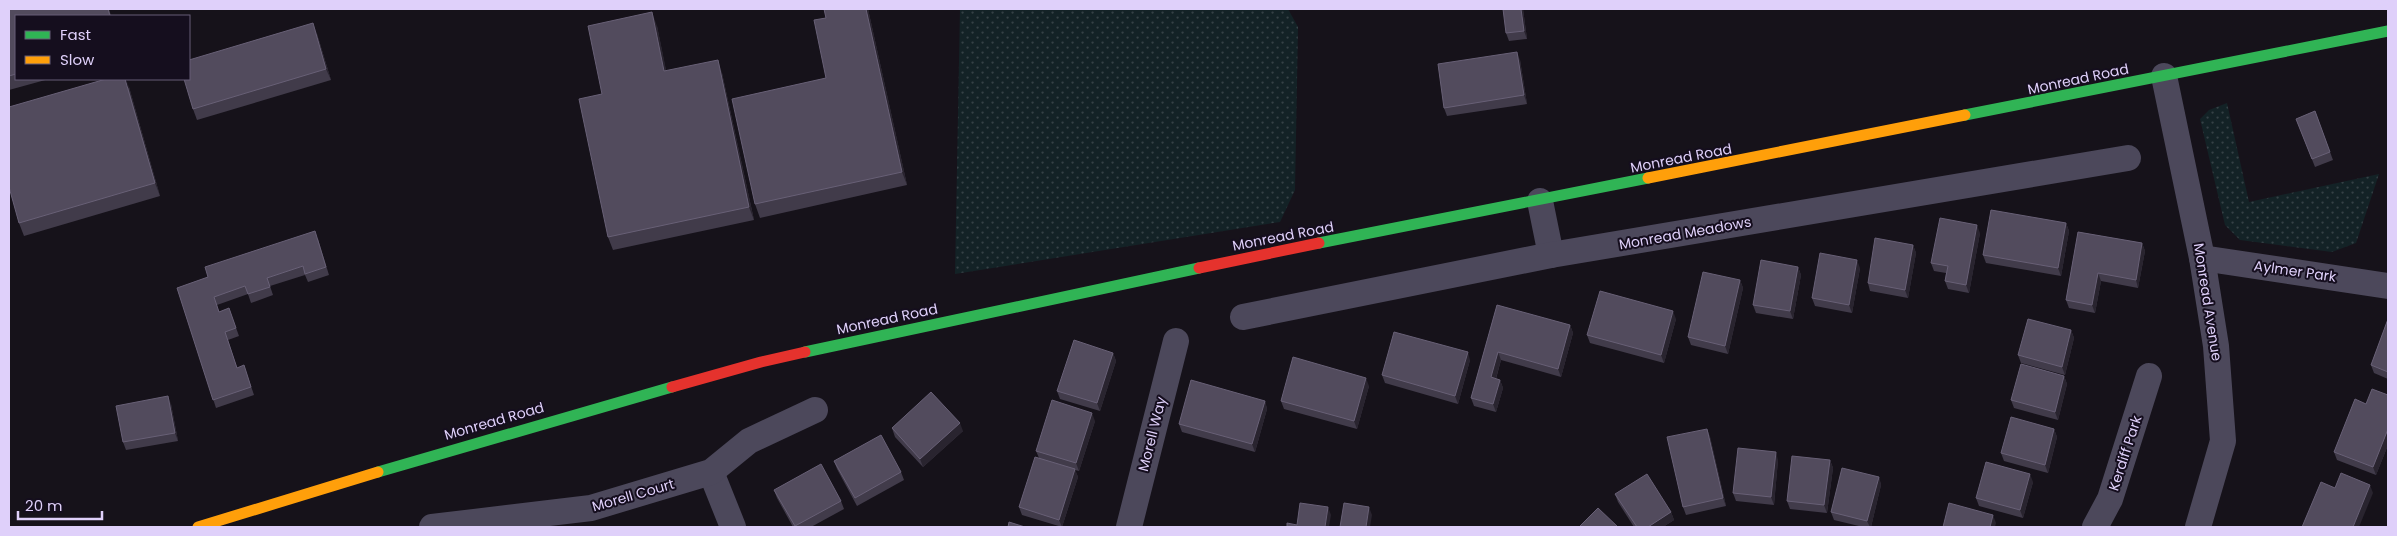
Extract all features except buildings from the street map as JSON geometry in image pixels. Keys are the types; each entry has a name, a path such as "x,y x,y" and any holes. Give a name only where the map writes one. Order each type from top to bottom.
{"street":[{"name":"Monread Road","path":"198,527 451,449 761,362 1040,300 2388,32"},
{"name":"Monread Avenue","path":"2164,76 2202,258 2216,346 2223,441 2198,527"},
{"name":"Monread Meadows","path":"1244,317 1551,256 2128,158"},
{"path":"1540,201 1551,256"},
{"name":"Aylmer Park","path":"2202,258 2388,286"},
{"name":"Morell Way","path":"1129,527 1176,341"},
{"name":"Kerdiff Park","path":"2095,527 2110,499 2149,376"},
{"name":"Morell Court","path":"432,527 591,508 711,472 749,441 815,410"},
{"path":"711,472 733,527"}],"shaded area":[{"path":"960,9 1288,9 1298,27 1295,190 1280,222 955,274"},
{"path":"2227,103 2249,202 2379,174 2356,243 2332,252 2240,240 2225,225 2200,119 2209,110"}],"traffic: fast":[{"path":"1965,115 2388,31"},
{"path":"1319,243 1648,178"},
{"path":"805,352 1199,268"},
{"path":"378,472 672,387"}],"traffic: slow":[{"path":"1648,178 1965,115"},
{"path":"198,527 378,472"}],"traffic: jam":[{"path":"1199,268 1319,243"},
{"path":"672,387 761,362 805,352"}]}
